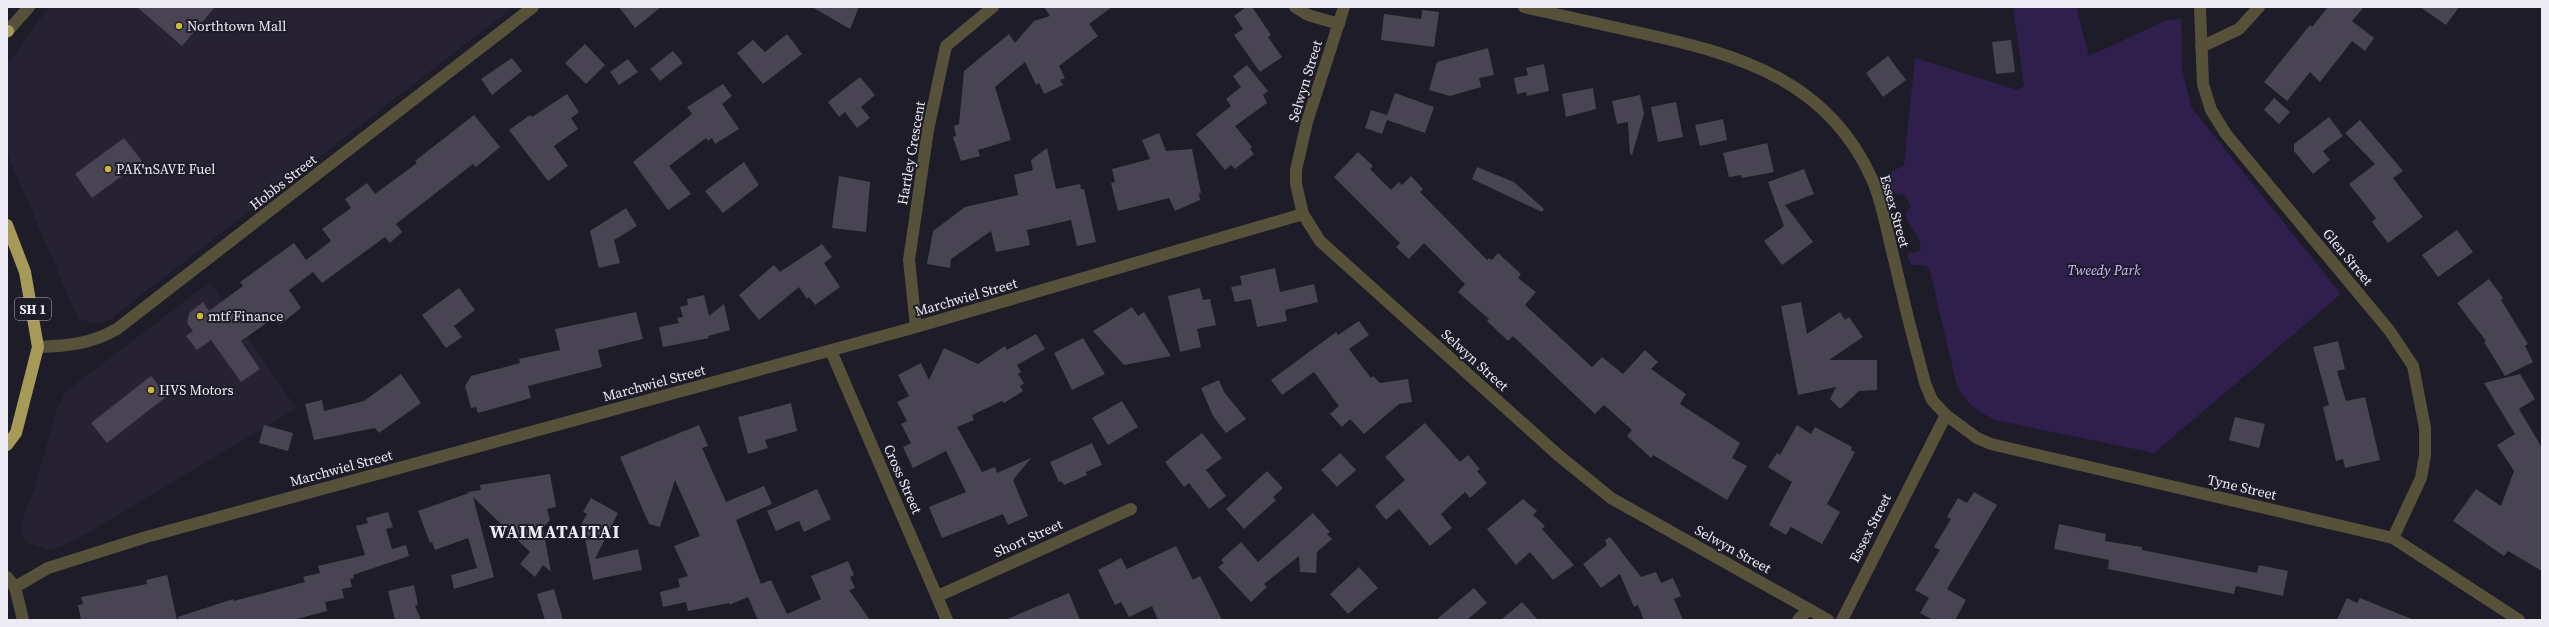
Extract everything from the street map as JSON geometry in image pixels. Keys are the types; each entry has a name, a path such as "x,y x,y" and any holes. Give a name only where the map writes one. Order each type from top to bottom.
{"highway":[{"name":"SH 1","path":"7,225 26,272 38,347 16,433 7,445"}],"street":[{"path":"7,31 29,7"},
{"name":"Hobbs Street","path":"38,347 75,345 90,342 117,329 533,7"},
{"name":"Hartley Crescent","path":"916,327 909,260 928,130 946,46 993,7"},
{"path":"1295,7 1308,15 1339,24"},
{"name":"Selwyn Street","path":"1344,7 1307,122 1296,170 1297,190 1303,214 1320,241 1558,455 1611,498 1828,620"},
{"name":"Essex Street","path":"1524,7 1698,46 1739,58 1773,74 1803,92 1825,112 1843,133 1872,179 1878,197 1925,383 1932,400 1946,415 1842,620"},
{"name":"Glen Street","path":"2200,7 2203,84 2211,110 2226,134 2389,330 2413,366 2425,428 2425,455 2421,478 2393,538"},
{"path":"2201,47 2239,30 2259,7"},
{"name":"Marchwiel Street","path":"15,587 55,566 146,537 831,351 1303,214"},
{"name":"Cross Street","path":"831,351 938,596 947,620"},
{"name":"Tyne Street","path":"1946,415 1977,438 1991,444 2393,538 2519,620"},
{"name":"Short Street","path":"938,596 1131,509"},
{"path":"7,577 15,587 23,620"},
{"path":"1798,620 1809,609"}],"shaded area":[{"path":"49,7 513,7 109,320 96,323 78,319 7,153 7,65"},
{"path":"210,282 296,408 86,534 58,548 47,550 26,542 22,533 22,521 34,490 56,412 65,392"}],"green space":[{"name":"Tweedy Park","path":"2013,7 2076,7 2089,56 2167,20 2181,19 2182,68 2191,107 2341,294 2154,453 1995,420 1976,409 1967,401 1956,382 1930,271 1926,265 1912,265 1908,259 1908,253 1918,252 1921,249 1919,239 1905,214 1911,206 1904,194 1890,192 1883,180 1887,175 1904,165 1915,58 2017,90 2024,86"}],"building":[{"name":"Northtown Mall","path":"137,7 215,7 182,46"},
{"path":"619,7 661,7 635,28"},
{"path":"812,7 859,7 850,29"},
{"path":"1044,7 1112,7 1089,24 1098,36 1059,66 1065,78 1060,80 1063,85 1044,94 1039,83 1036,85 1025,62 995,87 1011,140 978,150 980,156 961,161 953,137 956,136 954,126 959,124 964,71 1009,34 1015,43 1034,21 1050,16"},
{"path":"1246,7 1252,7 1271,35 1268,37 1282,57 1260,72 1234,35 1243,29 1234,16"},
{"path":"2328,7 2364,7 2352,21 2374,38 2365,51 2352,41 2320,82 2310,72 2287,101 2264,82 2310,25 2312,27"},
{"path":"2420,7 2459,7 2446,25"},
{"path":"1422,10 1439,12 1434,47 1381,40 1384,14 1421,19"},
{"path":"787,34 802,54 763,84 737,53 753,40 765,52"},
{"path":"2011,40 2015,72 1996,74 1992,42"},
{"path":"585,44 605,65 586,84 565,63"},
{"path":"1488,48 1494,75 1479,78 1481,87 1450,96 1429,90 1437,62"},
{"path":"673,51 683,63 660,81 650,69"},
{"path":"1888,56 1906,80 1883,97 1866,73"},
{"path":"512,58 522,71 492,95 481,79"},
{"path":"628,59 638,72 619,85 610,72"},
{"path":"1544,64 1549,91 1527,96 1526,92 1517,94 1514,78 1528,75 1526,68"},
{"path":"1247,65 1268,91 1263,95 1267,103 1235,126 1252,147 1250,149 1254,154 1235,169 1231,165 1225,170 1196,134 1231,106 1226,99 1241,87 1233,76"},
{"path":"860,77 875,95 861,107 870,118 857,128 845,112 839,117 828,102"},
{"path":"723,84 732,96 722,104 739,129 715,144 712,138 708,141 706,138 669,166 691,194 668,210 633,162 692,114 687,107"},
{"path":"1593,88 1596,109 1566,117 1562,94"},
{"path":"1395,93 1434,107 1425,133 1387,120 1382,134 1365,128 1371,110 1387,115"},
{"path":"567,94 579,112 571,118 578,129 554,146 568,166 548,181 509,130 530,115 532,117"},
{"path":"1640,95 1644,114 1632,155 1630,154 1628,122 1617,124 1612,101"},
{"path":"2274,98 2290,112 2279,124 2264,110"},
{"path":"1676,102 1683,137 1658,142 1651,107"},
{"path":"474,115 500,147 476,167 473,164 396,224 402,232 390,243 385,237 322,283 313,272 289,290 301,308 281,324 275,317 241,341 260,369 241,382 211,340 197,350 186,336 193,331 187,323 189,313 203,302 209,311 243,286 240,282 294,243 306,260 331,241 322,229 351,208 345,199 367,183 375,194 417,163 415,161"},
{"path":"2329,117 2343,136 2323,151 2330,160 2313,174 2294,151 2294,144"},
{"path":"1723,119 1727,140 1700,146 1695,125"},
{"path":"2360,120 2403,171 2393,178 2423,217 2388,243 2372,222 2376,218 2349,184 2375,164 2345,133"},
{"path":"1159,133 1166,151 1192,149 1201,193 1199,193 1200,200 1175,211 1169,198 1118,211 1111,183 1115,182 1112,169 1150,159 1142,140"},
{"path":"124,138 142,161 92,198 75,174"},
{"path":"1767,143 1774,172 1742,178 1741,175 1729,177 1723,153"},
{"path":"1047,148 1056,189 1080,184 1081,189 1084,189 1096,242 1077,246 1071,220 1027,230 1030,245 996,252 991,231 951,259 950,268 927,264 933,231 965,207 1018,195 1014,175 1033,170 1031,160"},
{"path":"1358,152 1373,166 1370,169 1391,190 1399,182 1402,185 1411,176 1423,189 1420,192 1487,260 1489,258 1492,260 1498,253 1521,274 1518,278 1536,292 1525,305 1592,367 1602,357 1623,374 1645,350 1658,362 1651,369 1686,394 1680,404 1740,443 1732,458 1747,466 1727,500 1653,455 1651,458 1627,436 1632,430 1604,405 1595,414 1513,336 1508,341 1487,321 1489,319 1458,292 1465,284 1424,243 1409,259 1396,247 1400,243 1334,177"},
{"path":"744,162 759,185 723,213 705,191"},
{"path":"1477,167 1514,182 1544,209 1542,212 1472,179"},
{"path":"1804,169 1814,194 1785,205 1813,242 1782,265 1764,241 1784,226 1768,182"},
{"path":"839,176 870,182 866,232 832,228"},
{"path":"626,208 637,226 614,240 620,263 599,268 590,231"},
{"path":"2457,230 2473,252 2438,277 2422,255"},
{"path":"822,244 832,257 824,263 840,287 815,305 809,297 807,299 799,287 759,320 739,295 774,265 780,272"},
{"path":"1275,268 1280,292 1314,284 1318,302 1285,310 1287,321 1257,327 1251,299 1235,302 1231,287 1242,285 1240,276"},
{"path":"2489,279 2503,298 2501,300 2528,344 2525,346 2533,362 2505,376 2484,342 2486,341 2457,303"},
{"path":"459,288 475,310 454,326 462,337 446,348 422,315"},
{"path":"1200,288 1203,300 1210,299 1216,325 1197,329 1201,347 1180,352 1168,296"},
{"path":"704,295 709,316 724,304 730,330 708,336 709,338 663,347 659,327 679,323 677,318 683,317 680,307 688,305 687,299"},
{"path":"1801,302 1807,334 1840,312 1845,320 1849,317 1863,337 1829,360 1877,360 1877,390 1859,391 1840,409 1830,399 1836,387 1798,395 1781,306"},
{"path":"1132,307 1138,316 1144,312 1171,356 1124,365 1093,331"},
{"path":"636,312 643,339 598,350 602,367 528,386 531,398 478,413 476,407 471,408 465,386 471,376 520,363 519,359 560,350 555,329"},
{"path":"1359,321 1369,335 1349,349 1371,378 1373,376 1380,383 1408,379 1412,402 1399,404 1364,434 1350,419 1342,427 1330,414 1339,406 1314,372 1282,395 1271,380 1336,332 1338,335"},
{"path":"1036,334 1045,349 1017,365 1021,372 1018,374 1024,383 1020,386 1023,391 1004,403 1002,401 972,415 974,420 957,427 982,472 995,467 997,473 1031,458 1013,480 1028,516 1008,525 1003,514 942,538 929,507 966,492 946,451 913,468 903,447 911,443 901,424 907,421 897,402 909,396 898,375 921,363 929,380 944,348 978,364 1005,346 1007,350"},
{"path":"1083,338 1105,374 1072,390 1054,353"},
{"path":"2338,341 2345,369 2337,371 2346,401 2365,397 2380,460 2345,468 2343,459 2336,461 2323,407 2329,405 2313,347"},
{"path":"401,374 421,403 379,433 375,428 314,440 305,404 322,400 324,411 364,401"},
{"path":"2520,374 2535,399 2519,409 2542,448 2542,571 2508,551 2504,556 2453,521 2476,489 2501,506 2514,471 2497,445 2515,434 2484,383"},
{"path":"151,376 167,396 107,443 91,423"},
{"path":"1219,380 1224,392 1246,419 1226,433 1213,416 1201,388"},
{"path":"1122,401 1138,427 1108,445 1092,418"},
{"path":"791,403 797,431 765,440 768,448 748,454 738,417"},
{"path":"2235,417 2265,424 2259,448 2229,440"},
{"path":"1425,423 1460,462 1468,455 1480,469 1477,471 1487,483 1470,498 1465,492 1441,514 1452,528 1430,546 1399,509 1386,520 1375,506 1405,480 1385,457"},
{"path":"264,425 293,433 288,451 259,443"},
{"path":"699,425 708,446 702,448 726,502 764,486 772,504 736,520 761,584 771,580 787,614 821,599 811,576 848,561 854,575 850,577 855,588 849,590 870,620 758,620 748,597 729,605 729,603 688,611 686,602 663,607 660,592 680,587 678,579 688,576 674,546 700,536 675,480 660,527 649,524 620,457"},
{"path":"1797,425 1811,434 1815,427 1852,447 1851,450 1855,452 1827,504 1840,512 1822,544 1791,527 1786,535 1769,525 1792,482 1768,467 1777,453 1780,455"},
{"path":"1202,433 1222,458 1206,470 1226,496 1209,509 1189,483 1184,487 1165,462"},
{"path":"1092,443 1102,465 1086,472 1087,475 1064,485 1061,481 1059,482 1050,462"},
{"path":"1340,453 1356,470 1337,487 1321,470"},
{"path":"1267,471 1283,488 1273,497 1276,500 1244,529 1226,509"},
{"path":"550,474 556,507 547,509 550,520 543,528 551,572 543,565 535,577 520,564 530,552 473,497 494,577 454,589 451,575 477,568 468,538 435,550 432,542 430,543 418,511 469,493 467,492 481,490 480,485"},
{"path":"817,489 831,519 804,532 799,521 776,531 767,511"},
{"path":"1974,492 1997,505 1947,589 1966,600 1955,620 1933,620 1920,613 1929,598 1915,590 1940,550 1934,547 1951,519 1947,517 1958,498 1967,503"},
{"path":"591,498 618,513 595,559 638,549 642,570 593,580 582,523 587,514 583,512"},
{"path":"1523,499 1537,511 1533,515 1545,526 1542,529 1574,565 1553,580 1530,552 1516,565 1487,529"},
{"path":"388,512 393,527 386,529 392,549 406,545 409,556 353,575 354,578 350,579 352,587 342,589 344,598 325,602 327,611 293,620 179,620 178,617 233,599 234,601 305,582 303,577 320,573 318,566 365,555 356,526 368,523 366,518"},
{"path":"1313,513 1330,532 1327,534 1332,539 1317,552 1316,573 1300,572 1299,556 1264,584 1267,587 1251,602 1218,567 1224,563 1221,560 1241,542 1258,562"},
{"path":"2059,524 2106,534 2105,541 2142,547 2142,550 2257,573 2259,565 2288,571 2283,596 2236,586 2234,594 2108,569 2109,560 2054,549"},
{"path":"1610,537 1641,577 1656,572 1661,583 1673,578 1681,596 1674,599 1683,620 1644,620 1638,605 1634,607 1620,574 1601,588 1583,564 1607,545 1605,540"},
{"path":"1176,546 1193,580 1200,576 1222,620 1158,620 1152,606 1129,617 1121,602 1115,605 1098,570 1121,558 1127,569"},
{"path":"1359,567 1378,588 1348,614 1330,594"},
{"path":"167,575 177,620 81,620 78,605 83,604 81,597 147,584 146,580"},
{"path":"414,585 418,605 415,606 421,620 395,620 388,591"},
{"path":"1474,588 1487,603 1467,620 1436,620"},
{"path":"554,589 563,620 545,620 537,594"},
{"path":"1069,593 1080,620 1005,620"},
{"path":"2347,598 2357,603 2360,598 2414,620 2337,620"},
{"path":"1522,602 1538,620 1501,620"}],"place":[{"name":"Northtown Mall","path":"179,26"},
{"name":"PAK'nSAVE Fuel","path":"108,169"},
{"name":"mtf Finance","path":"200,316"},
{"name":"HVS Motors","path":"151,390"}],"district":[{"name":"WAIMATAITAI","path":"555,532"}]}
